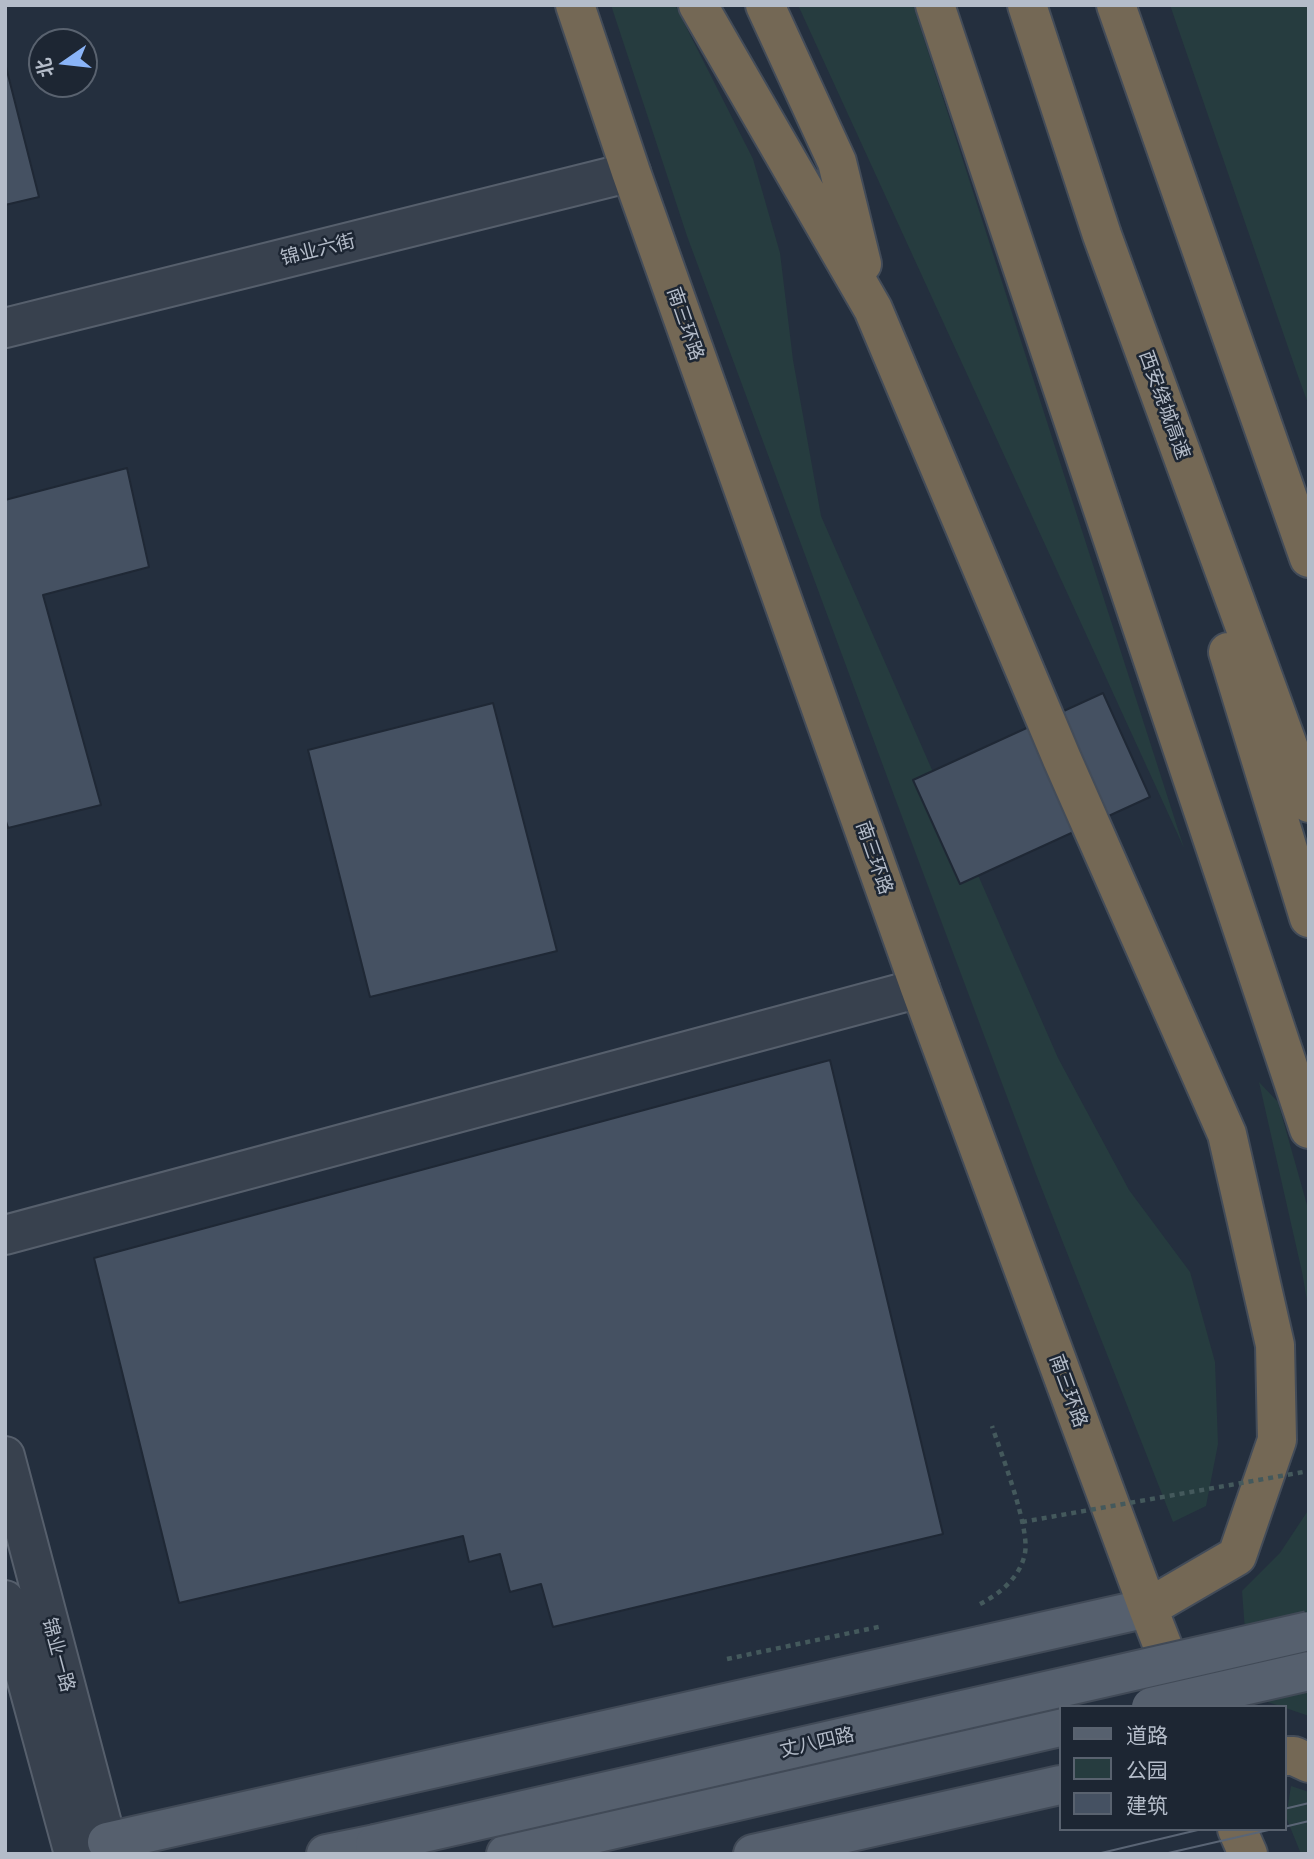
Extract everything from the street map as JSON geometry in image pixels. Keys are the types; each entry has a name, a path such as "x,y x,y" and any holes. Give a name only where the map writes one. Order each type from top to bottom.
{"highway":[{"name":"南三环路","path":"575,5 631,172 920,988 1185,1705"},
{"path":"698,5 873,309 1062,759 1227,1133 1275,1345 1276,1440 1237,1556 1148,1608"},
{"path":"765,5 837,162 873,309"},
{"path":"935,5 1309,1129"},
{"name":"西安绕城高速","path":"1027,5 1102,235 1309,803"},
{"path":"1116,5 1309,558"},
{"path":"1102,235 1309,918"},
{"path":"1286,1756 1294,1756 1309,1763"},
{"path":"1238,1831 1248,1854"}],"main road":[{"path":"97,1850 1148,1608"},
{"name":"丈八四路","path":"326,1854 1309,1631"},
{"path":"1160,1705 1309,1671"},
{"name":"丈八四路","path":"506,1854 1058,1727"},
{"path":"753,1854 1058,1785"}],"street":[{"name":"锦业六街","path":"5,328 631,172"},
{"path":"5,1235 920,988"},
{"name":"锦业一路","path":"5,1456 97,1850"},
{"name":"锦业一路","path":"5,1600 97,1850"}],"path":[{"path":"968,1607 982,1604 1015,1577 1026,1552 1022,1522 992,1426"},
{"path":"1022,1522 1309,1471"},
{"path":"727,1659 888,1625"}],"green space":[{"path":"611,5 675,5 753,159 780,253 793,360 821,516 1058,1058 1129,1190 1190,1272 1215,1362 1218,1444 1206,1506 1173,1522 1036,1174 895,798 687,236"},
{"path":"798,5 913,5 1184,848"},
{"path":"1170,5 1309,5 1309,406 1298,376"},
{"path":"1259,1082 1278,1102 1309,1212 1309,1312 1302,1272"},
{"path":"1309,1509 1309,1716 1286,1708 1286,1705 1277,1705 1250,1696 1242,1591 1280,1553"},
{"path":"1291,1786 1309,1792 1309,1854 1301,1854 1286,1817"}],"building":[{"path":"5,63 39,197 5,205"},
{"path":"127,468 149,567 43,595 101,805 8,828 5,818 5,500"},
{"path":"1103,693 1150,797 960,884 913,780"},
{"path":"493,703 557,951 370,997 308,750"},
{"path":"830,1060 943,1534 553,1627 541,1584 510,1592 500,1554 469,1562 463,1536 179,1603 94,1258"}],"tram line":[{"path":"1286,1809 1309,1803"},
{"path":"1286,1827 1309,1821"},
{"path":"1097,1854 1194,1831"},
{"path":"1164,1854 1264,1831"}]}
